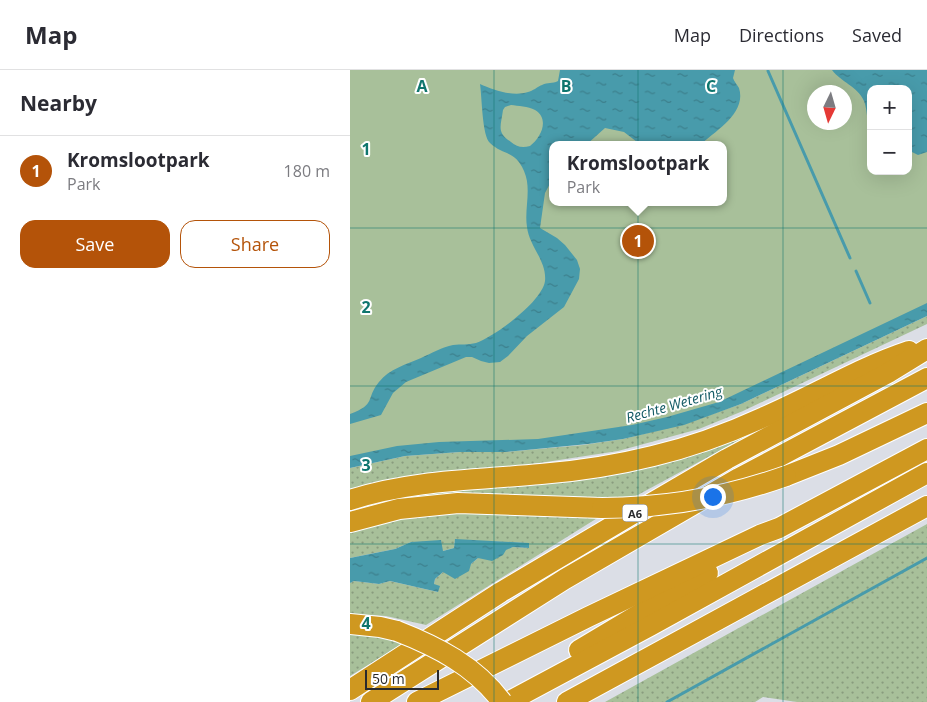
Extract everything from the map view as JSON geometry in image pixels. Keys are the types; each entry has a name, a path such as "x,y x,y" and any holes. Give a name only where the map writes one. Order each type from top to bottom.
{"highway":[{"path":"350,500 420,484 543,474 593,468 654,456 708,439 764,417 882,360 927,344"},
{"name":"A6","path":"350,690 501,592 727,459 888,373 927,349"},
{"name":"A6","path":"371,702 565,579 714,492 927,378"},
{"name":"A6","path":"350,522 399,509 458,502 602,508 677,503 733,492 786,476 839,455 927,413"},
{"path":"417,702 588,617 760,535 779,528 927,449"},
{"path":"508,702 927,473"},
{"path":"567,702 927,506"},
{"path":"350,624 397,631 450,654 480,677 502,702 582,648 763,541 779,528"}],"green space":[{"path":"350,70 927,70 927,311 702,415 607,437 402,450 350,463"},
{"path":"927,316 927,324 743,411 699,429 618,451 533,464 405,478 350,492 350,468 405,456 460,452 506,452 583,445 623,439 684,424 741,404"},
{"path":"771,423 634,497 350,516 350,508 418,492 486,485"},
{"path":"476,510 599,517 426,625 386,616 350,614 350,583 354,581 379,584 390,581 438,592 434,584 435,579 443,572 471,564 478,558 513,547 528,548 528,543 455,540 454,548 443,551 411,542 395,549 350,558 350,531 397,519"},
{"path":"927,524 927,702 797,702 763,697 755,702 605,702"},
{"path":"350,631 355,631 404,643 350,676"}],"water":[{"path":"560,70 735,70 733,78 739,88 740,97 734,113 728,121 705,141 636,141 624,132 605,128 590,141 549,141 549,186 545,193 540,228 565,245 577,260 580,269 579,279 564,307 527,336 500,362 489,363 472,357 466,357 406,382 393,393 381,415 350,424 350,414 367,404 383,377 399,367 445,347 473,344 484,339 505,326 527,308 542,289 545,274 541,260 528,234 526,213 528,192 524,171 517,159 495,147 487,139 480,84 516,94 558,81","holes":["511,105 526,107 540,114 543,123 538,138 534,143 530,146 522,147 515,145 503,135 501,125 505,107"]},
{"path":"832,70 927,70 927,152 918,155 912,152 912,85 867,85 867,118 864,101 861,96 852,85 840,78"},
{"path":"927,303 927,316 741,404 684,425 623,439 588,444 506,452 460,452 405,456 350,468 350,456 397,446 439,442 538,439 632,425 667,417 719,402"},
{"path":"455,539 529,543 529,548 513,547 492,561 478,558 471,564 469,571 455,579 443,572 435,579 434,584 440,586 438,592 390,581 379,584 354,581 350,583 350,558 395,549 411,542 441,540 443,551 454,548"}],"waterway":[{"path":"768,71 850,258"},
{"path":"856,271 870,303"},
{"path":"667,702 927,558"}],"place":[{"name":"Kromslootpark","path":"638,241"}],"water label":[{"name":"Rechte Wetering","path":"674,404"}]}
